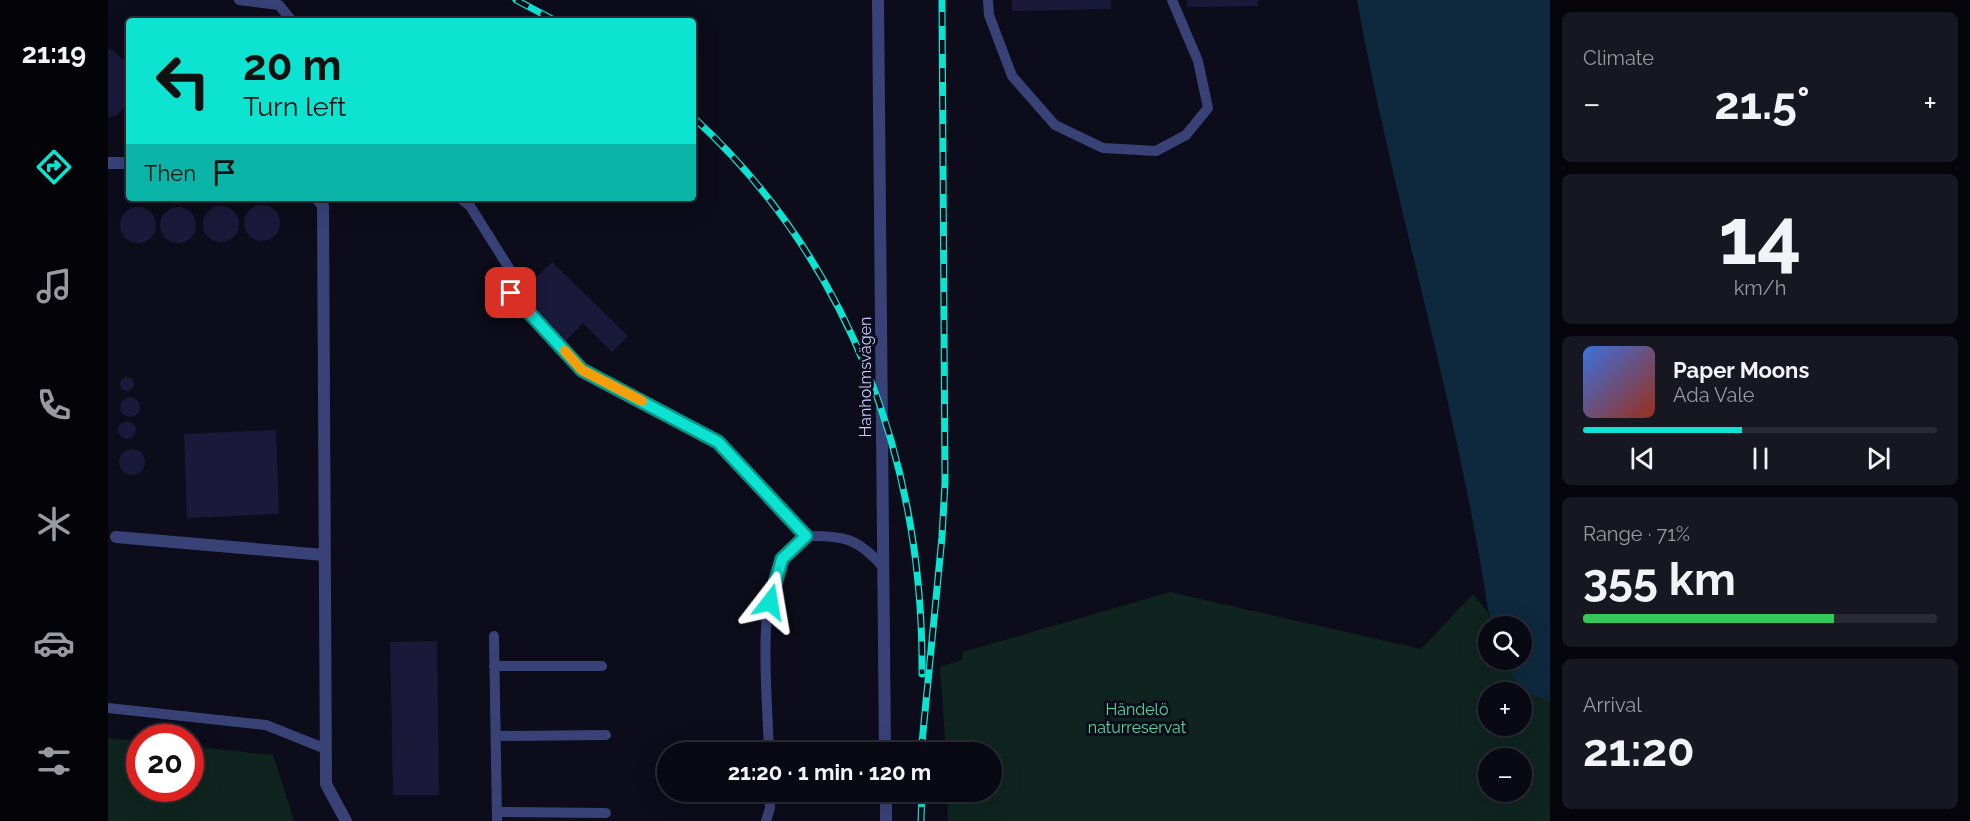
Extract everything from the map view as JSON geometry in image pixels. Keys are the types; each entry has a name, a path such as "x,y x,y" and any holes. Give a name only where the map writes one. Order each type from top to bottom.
{"street":[{"name":"Hanholmsvägen","path":"878,0 885,742"},
{"path":"108,163 126,162"},
{"path":"319,201 323,206 326,784 346,821"},
{"path":"116,537 324,555"},
{"path":"886,802 886,821"}],"lane":[{"path":"239,0 279,5 290,18"},
{"path":"988,0 989,15 1012,76 1056,125 1103,148 1156,151 1186,135 1208,108 1198,61 1172,0"},
{"path":"464,201 470,206 514,276 511,293 582,370 718,442 806,536"},
{"path":"769,742 766,622 773,582 782,559 806,536 824,535 845,537 865,546 883,567"},
{"path":"494,636 497,817 606,813"},
{"path":"494,666 602,666"},
{"path":"108,708 266,725 326,749"},
{"path":"496,736 606,735"},
{"path":"766,821 770,802"}],"green space":[{"name":"Händelö naturreservat","path":"1170,592 1421,649 1473,594 1491,616 1478,616 1478,670 1528,670 1550,701 1550,821 948,821 947,802 1002,802 1002,742 945,742 940,667 962,660 963,652"},
{"path":"108,738 126,740 126,802 204,802 204,747 273,755 294,821 108,821"}],"water":[{"path":"1357,0 1550,0 1550,702 1532,694 1532,682 1515,682 1511,670 1532,670 1532,616 1490,616 1488,610 1460,456 1372,77"}],"building":[{"path":"1012,0 1111,0 1111,9 1012,11"},
{"path":"1187,0 1258,0 1258,6 1187,7"},
{"path":"108,49 113,50 126,63 126,105 117,115 108,118"},
{"path":"262,205 275,210 280,223 275,236 262,241 249,236 244,223 249,210"},
{"path":"221,206 234,211 239,224 234,237 221,242 208,237 203,224 208,211"},
{"path":"138,207 151,212 156,225 151,238 138,243 125,238 120,225 125,212"},
{"path":"178,207 191,212 196,225 191,238 178,243 165,238 160,225 165,212"},
{"path":"552,262 628,336 612,352 583,323 563,344 511,293 531,273 536,278"},
{"path":"127,377 132,379 134,384 132,389 127,391 122,389 120,384 122,379"},
{"path":"130,397 137,400 140,407 137,414 130,417 123,414 120,407 123,400"},
{"path":"127,421 133,424 136,430 133,436 127,439 121,436 118,430 121,424"},
{"path":"276,430 279,514 187,518 184,434"},
{"path":"132,449 141,453 145,462 141,471 132,475 123,471 119,462 123,453"},
{"path":"437,641 439,795 393,795 390,642"}],"railway":[{"path":"516,0 550,18"},
{"path":"922,742 945,483 942,0"},
{"path":"696,120 748,174 795,235 835,301 867,371 892,443 909,519 919,596 922,674"},
{"path":"921,821 922,802"}],"slow traffic":[{"path":"565,351 582,370 642,401"}],"route":[{"path":"511,293 582,370 718,442 806,536 782,559 773,582 770,602"}]}
